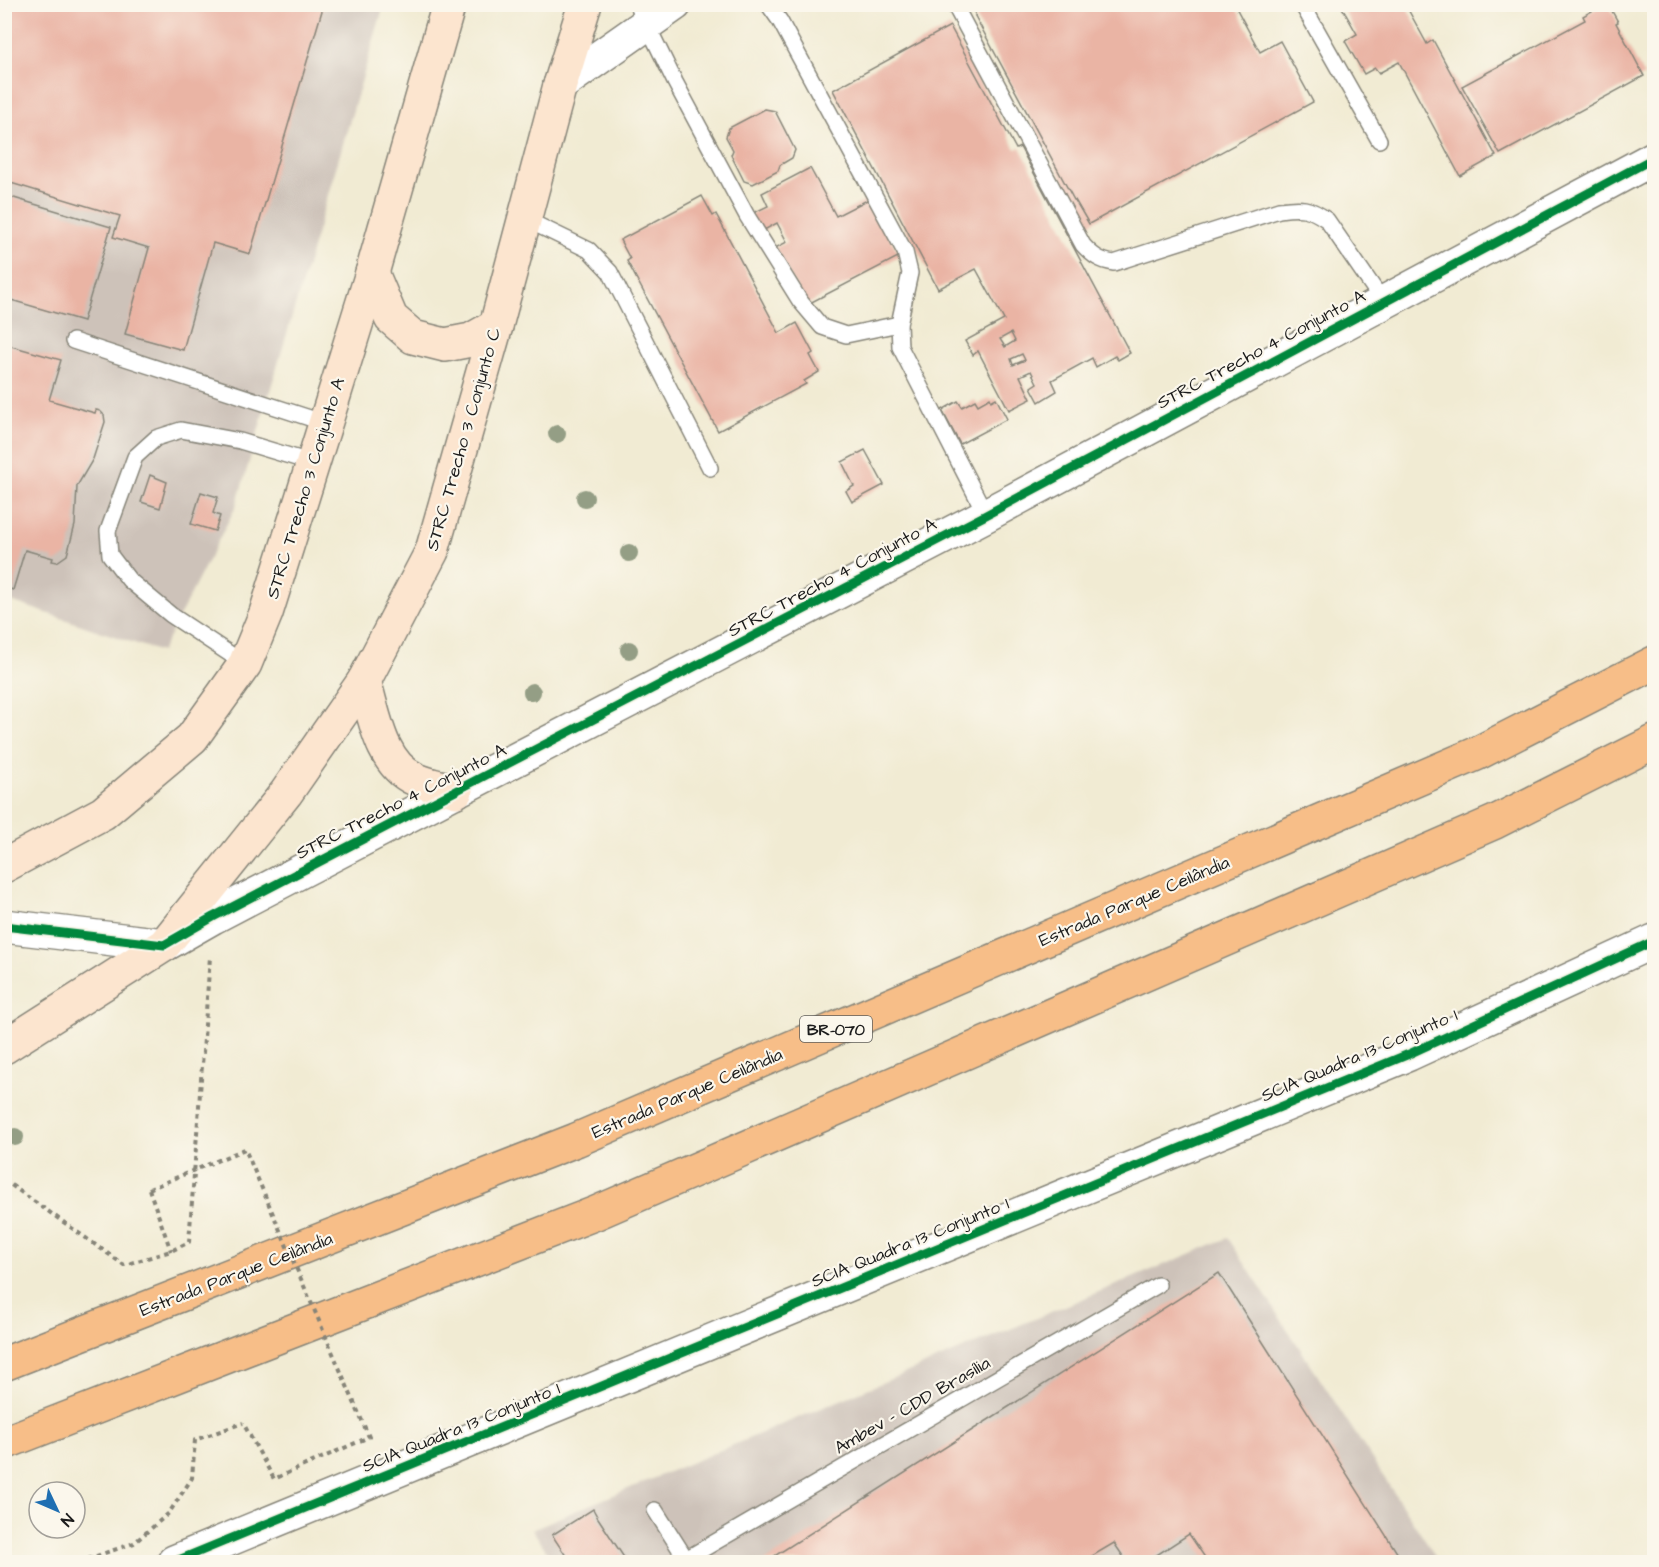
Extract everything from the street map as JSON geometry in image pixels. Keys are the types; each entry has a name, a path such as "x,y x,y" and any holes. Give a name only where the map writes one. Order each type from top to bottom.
{"highway":[{"name":"Estrada Parque Ceilândia","path":"4,1364 587,1136 1476,754 1654,663"},
{"path":"4,1443 596,1213 1496,822 1654,742"}],"main road":[{"name":"STRC Trecho 3 Conjunto A","path":"4,866 103,813 192,738 245,664 266,613 372,273 449,4"},
{"name":"STRC Trecho 3 Conjunto C","path":"4,1047 164,945 286,793 364,681 432,552 496,326 560,85 585,4"},
{"path":"372,273 391,318 414,337 445,345 471,340 496,326"},
{"path":"364,681 383,743 395,765 413,779 456,791"}],"street":[{"path":"560,85 642,14 675,4"},
{"name":"STRC Trecho 4 Conjunto A","path":"164,945 213,917 986,515 1654,158"},
{"path":"4,926 164,945"},
{"name":"SCIA Quadra 13 Conjunto 1","path":"174,1563 1408,1054 1654,941"}],"lane":[{"path":"768,4 780,21 905,252 910,273 899,324 900,347 986,515"},
{"path":"954,4 1083,245 1092,256 1101,261 1114,263 1279,210 1299,207 1315,211 1328,220 1384,303"},
{"path":"1302,4 1379,141"},
{"path":"642,14 675,82 747,216 800,302 822,327 846,335 899,324"},
{"path":"525,219 589,250 610,272 710,468"},
{"path":"72,341 325,423"},
{"path":"245,664 171,615 129,580 110,555 108,531 135,457 156,438 181,430 240,441 313,463"},
{"name":"Ambev - CDD Brasília","path":"655,1510 687,1561 1158,1286"}],"path":[{"path":"4,1180 124,1265 171,1251 189,1242 213,917"},
{"path":"79,1563 134,1543 169,1513 192,1478 195,1440 243,1423 274,1479 369,1437 244,1149 149,1189 171,1251"}],"shaded area":[{"path":"5,5 384,5 236,506 161,652 5,599"},
{"path":"1228,1238 1439,1562 554,1562 532,1529"}],"building":[{"path":"4,4 324,4 250,254 213,243 183,350 125,334 149,248 113,237 120,216 4,181"},
{"path":"970,4 1234,4 1260,52 1280,41 1313,102 1089,224"},
{"path":"1340,4 1405,4 1427,44 1433,40 1496,156 1460,176 1399,62 1379,73 1375,68 1364,74 1345,41 1357,34"},
{"path":"1608,4 1618,22 1616,23 1644,76 1500,154 1462,86 1585,20 1583,16"},
{"path":"950,26 1016,149 1020,147 1130,353 1118,360 1115,356 1096,367 1092,358 1052,380 1057,391 1039,402 1031,387 1037,383 1031,371 1020,376 1031,399 1009,410 978,351 973,355 965,341 1004,320 976,269 938,289 833,90","holes":["1011,333 1015,341 1005,347 1000,339","1022,354 1025,360 1013,365 1011,359"]},
{"path":"765,109 775,111 795,150 792,158 780,165 778,171 753,184 744,181 731,155 733,150 726,137 729,128"},
{"path":"810,168 836,216 869,199 900,256 806,305 775,248 787,242 777,223 751,237 741,219 768,206 762,193"},
{"path":"4,195 111,227 83,321 4,298"},
{"path":"702,196 713,216 716,214 779,333 797,323 813,353 810,355 819,372 804,381 806,384 718,431 627,261 630,259 620,240"},
{"path":"4,344 61,360 49,400 95,413 96,410 100,411 104,415 105,422 93,459 77,486 75,525 67,555 57,562 52,561 53,558 25,550 13,590 4,587"},
{"path":"990,398 991,401 996,398 1007,419 960,444 942,410 958,401 962,407 975,400 978,405"},
{"path":"865,450 884,485 852,502 846,491 854,486 842,462"},
{"path":"150,475 167,482 160,508 141,502"},
{"path":"201,492 218,497 213,513 220,516 215,531 191,524"},
{"path":"1219,1273 1403,1562 1208,1562 1189,1534 1146,1562 1127,1562 1114,1543 1082,1562 765,1562"},
{"path":"593,1509 627,1562 570,1562 552,1535"}],"cycle path":[{"path":"4,926 164,945 213,917 986,515 1654,158"},
{"path":"174,1562 1409,1054 1654,941"}]}
